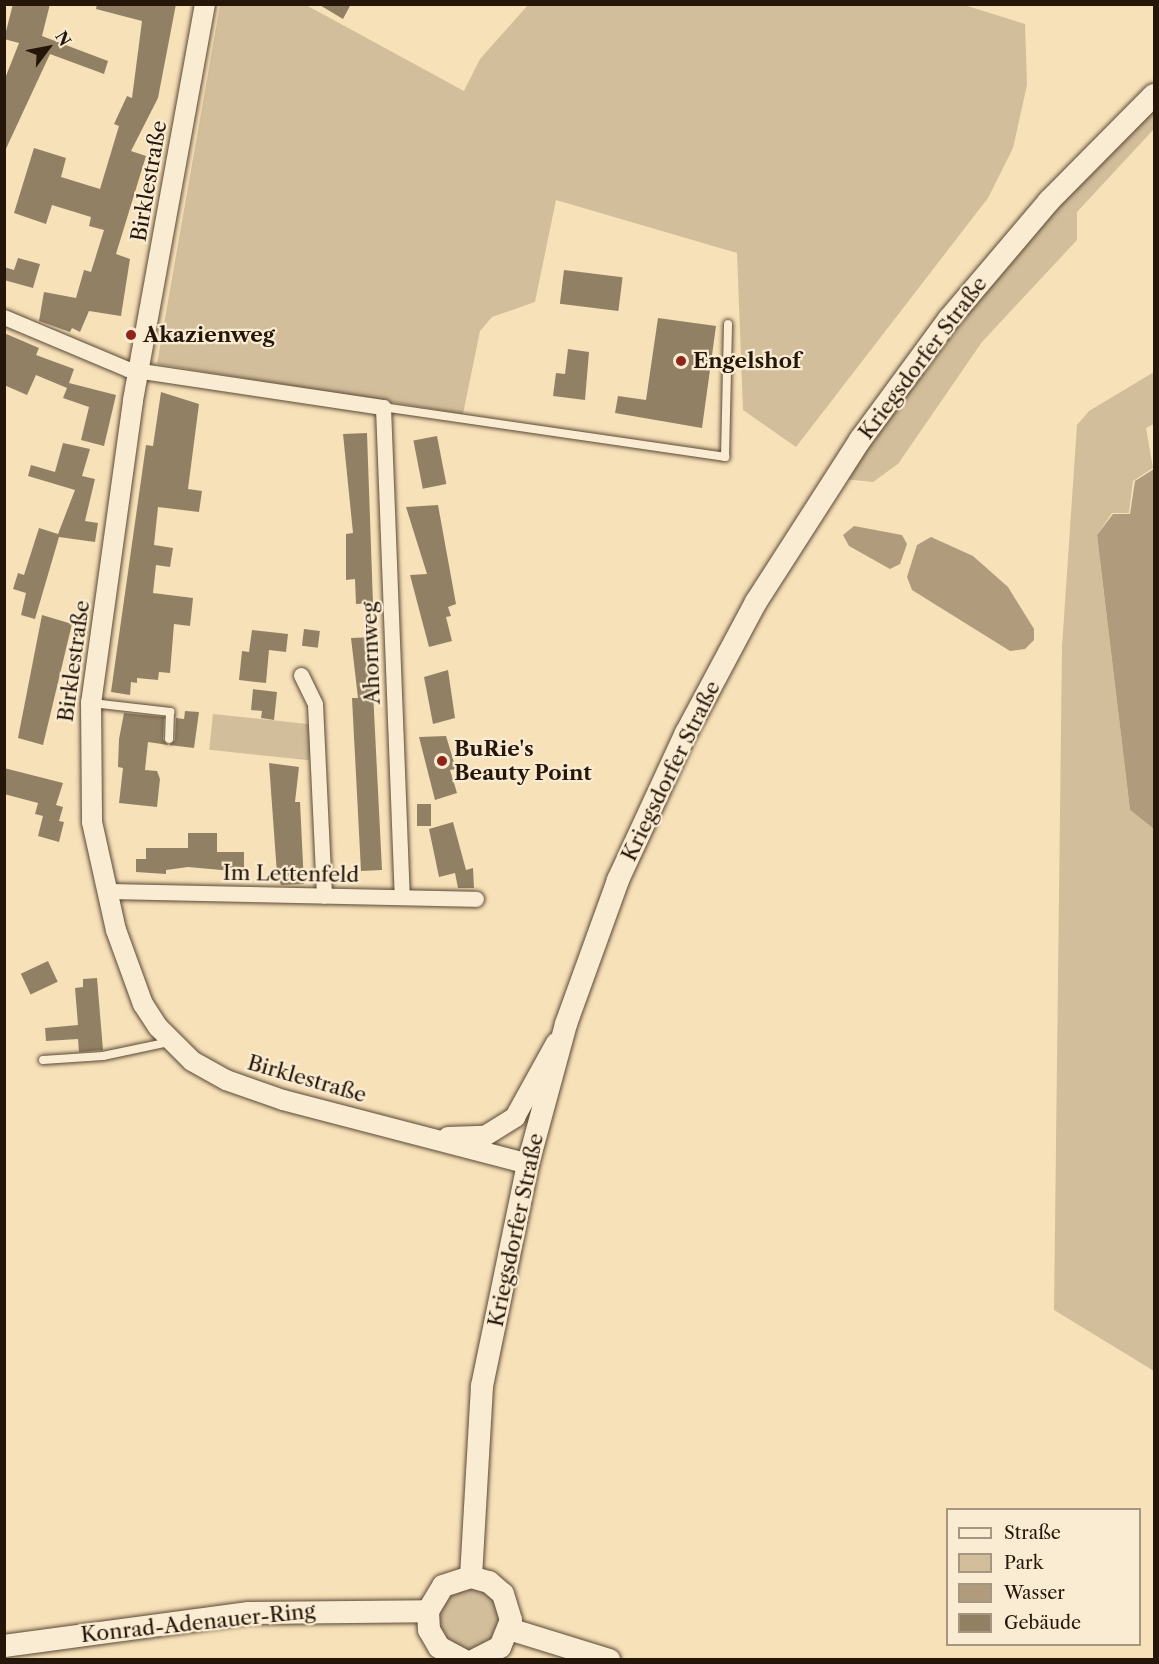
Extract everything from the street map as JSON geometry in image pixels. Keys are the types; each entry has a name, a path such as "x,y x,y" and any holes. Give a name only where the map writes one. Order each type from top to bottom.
{"main road":[{"name":"Kriegsdorfer Straße","path":"471,1577 482,1386 528,1164 566,1024 618,880 686,733 804,523 949,319 1049,201 1155,95"},
{"path":"463,1659 439,1647 429,1630 428,1611 443,1586 471,1577 489,1582 503,1594 510,1611 509,1629 500,1647 475,1659"},
{"name":"Konrad-Adenauer-Ring","path":"4,1646 249,1613 428,1611"},
{"path":"509,1629 609,1659"}],"street":[{"name":"Birklestraße","path":"205,4 140,372 91,702 91,805 104,886 125,961 158,1027 171,1042 226,1080 424,1137 528,1164"},
{"path":"4,317 140,372 383,408"},
{"name":"Ahornweg","path":"383,408 402,897"},
{"path":"301,675 315,704 324,896"},
{"name":"Im Lettenfeld","path":"104,886 324,896 476,899"},
{"name":"Birklestraße","path":"424,1137 485,1136 514,1117 566,1024"}],"lane":[{"path":"383,408 725,457 728,324"},
{"path":"91,702 170,712 169,739"},
{"path":"43,1060 113,1054 171,1042"}],"green space":[{"path":"961,4 1025,24 1027,85 1013,148 988,198 796,447 743,410 737,253 556,200 535,302 492,317 480,331 463,414 157,364 220,5 306,5 464,91 480,59 528,5"},
{"path":"1154,105 1154,129 1077,212 1077,240 982,342 898,464 873,482 844,479 893,406 1017,250"},
{"path":"1154,372 1154,424 1146,428 1153,468 1133,481 1129,513 1112,513 1097,535 1130,810 1154,829 1154,1371 1054,1310 1062,646 1077,425 1089,411"},
{"path":"213,714 312,724 309,760 209,750"},
{"path":"469,1588 486,1593 491,1597 495,1602 500,1619 495,1636 491,1641 486,1645 469,1650 452,1645 447,1641 443,1636 438,1619 443,1602 447,1597 452,1593"}],"water":[{"path":"1154,469 1154,829 1130,810 1097,535 1113,514 1130,514 1135,481"},
{"path":"854,526 902,535 907,544 900,564 890,569 849,546 843,535"},
{"path":"931,537 973,556 1008,587 1034,629 1034,640 1025,649 1010,651 912,590 907,577 917,545"}],"building":[{"path":"13,4 50,4 42,36 108,61 104,74 50,54 4,153 4,81 19,43 4,39"},
{"path":"97,4 176,4 158,98 131,151 146,156 116,254 130,259 121,316 89,311 80,332 72,328 70,332 39,321 44,292 76,298 84,270 91,272 104,230 89,226 91,217 52,205 46,224 14,213 34,148 66,158 61,177 100,189 119,126 114,124 127,96 132,98 142,21 96,9"},
{"path":"318,4 351,4 343,19"},
{"path":"18,258 40,264 33,288 4,280 4,267 14,270"},
{"path":"564,270 623,277 618,311 560,304"},
{"name":"Engelshof","path":"658,318 716,326 702,428 615,413 618,396 646,400"},
{"path":"4,333 39,348 36,355 74,369 69,383 116,395 104,446 81,440 89,407 63,398 67,388 36,375 27,395 4,385"},
{"path":"568,349 589,352 585,400 553,396 556,373 565,374"},
{"path":"161,392 199,404 188,489 202,491 199,512 158,507 154,545 173,548 170,567 156,565 153,593 193,598 190,626 174,624 170,673 159,672 158,680 137,678 137,683 131,682 130,695 111,692 146,445 153,446"},
{"path":"367,433 373,603 356,604 355,579 346,580 346,534 353,533 343,434"},
{"path":"437,436 446,484 423,489 413,441"},
{"path":"63,443 90,449 82,476 95,479 85,521 98,523 95,542 59,537 35,619 21,615 26,593 13,589 18,573 24,575 39,528 58,534 75,490 28,476 31,465 55,472"},
{"path":"438,505 456,604 448,607 451,616 446,617 452,641 429,647 410,575 427,574 406,507"},
{"path":"42,615 72,624 43,745 18,738"},
{"path":"304,629 320,631 318,648 302,646"},
{"path":"252,630 288,634 286,652 269,650 266,683 239,680 242,651 249,652"},
{"path":"374,637 375,652 371,652 382,870 361,871 352,698 358,698 351,638"},
{"path":"448,670 455,718 433,724 424,677"},
{"path":"253,689 277,692 274,720 261,718 262,711 251,710"},
{"path":"185,711 199,712 194,748 169,745 175,740 176,718 184,719"},
{"path":"124,713 164,717 163,739 168,745 148,742 145,770 157,771 160,779 157,807 119,803 123,768 118,767 119,739"},
{"path":"446,736 456,769 450,770 457,793 435,800 419,737"},
{"path":"269,763 299,767 295,802 300,802 304,884 281,885 277,874"},
{"path":"4,768 63,783 56,805 63,807 59,821 64,822 59,842 38,836 43,816 35,814 38,803 4,794"},
{"path":"417,804 431,804 431,826 417,826"},
{"path":"453,822 466,870 473,868 474,888 458,888 455,873 439,877 429,829"},
{"path":"188,833 217,833 217,852 244,852 244,872 188,867 166,870 166,874 136,872 136,859 146,859 146,848 188,848"},
{"path":"48,961 58,982 31,995 21,974"},
{"path":"97,978 103,1050 79,1052 78,1039 46,1041 45,1028 78,1025 75,988 83,987 83,979"}],"place":[{"name":"Akazienweg","path":"131,335"},
{"name":"Engelshof","path":"681,361"},
{"name":"BuRie's Beauty Point","path":"442,761"}]}
